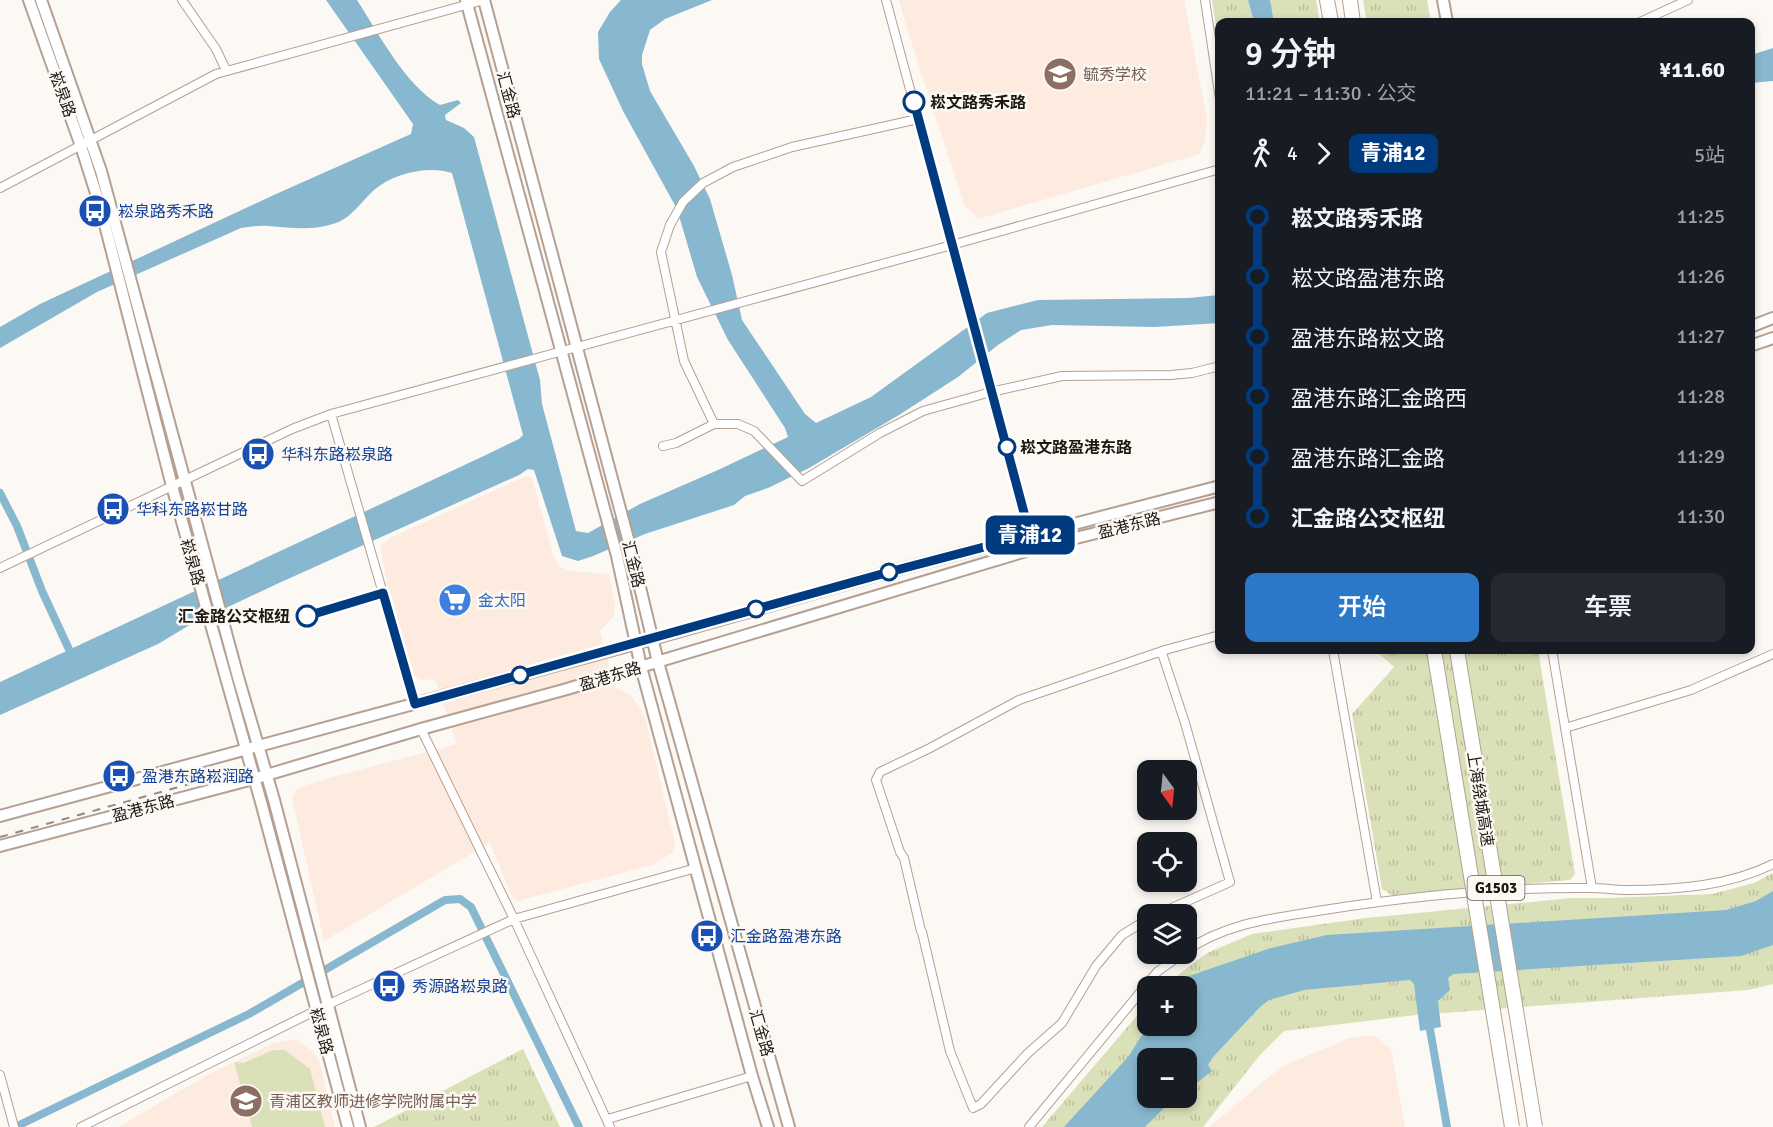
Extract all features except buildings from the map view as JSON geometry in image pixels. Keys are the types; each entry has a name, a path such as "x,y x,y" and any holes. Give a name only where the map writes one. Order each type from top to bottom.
{"highway":[{"path":"1327,0 1330,18"},
{"path":"1350,0 1352,18"},
{"name":"上海绕城高速","path":"1435,654 1512,1127"},
{"name":"上海绕城高速","path":"1457,654 1535,1127"}],"main road":[{"name":"崧泉路","path":"29,0 41,15 86,143 184,480 266,775 309,958 310,987 348,1127"},
{"name":"崧泉路","path":"41,0 41,15"},
{"name":"汇金路","path":"484,0 631,550 658,662 789,1127"},
{"path":"1443,0 1446,18"},
{"name":"汇金路","path":"466,2 606,513 641,667 752,1076 768,1127"},
{"name":"崧泉路","path":"126,282 172,486 245,750 309,958 321,982 360,1127"},
{"path":"1755,325 1773,318"},
{"path":"1755,344 1773,338"},
{"name":"盈港东路","path":"0,816 636,644 889,572 1215,487"},
{"name":"盈港东路","path":"0,846 254,779 658,662 764,628 1036,548 1215,503"}],"street":[{"path":"182,0 216,49 226,70"},
{"path":"0,188 226,70 388,26 466,2 484,0"},
{"path":"886,0 973,316 1030,535 1036,548"},
{"path":"1205,0 1215,66"},
{"path":"1649,18 1688,0"},
{"path":"714,424 684,361 661,252 670,225 683,202 703,183 734,167 792,147 918,118"},
{"path":"0,568 292,429 331,414 952,245 1215,170"},
{"path":"663,446 676,443 714,424 738,424 754,431 802,481 880,433 923,411 1062,376 1171,375 1215,367"},
{"path":"331,414 415,704"},
{"path":"1137,926 1122,935 1096,966 1062,1023 1028,1053 981,1104 973,1108 950,1050 904,858 876,780 880,772 1019,700 1162,653 1165,650 1215,636"},
{"path":"1162,653 1185,723 1230,882 1181,904"},
{"path":"1334,654 1377,902"},
{"path":"1553,654 1592,888"},
{"path":"1565,728 1691,690 1773,654"},
{"path":"421,729 514,919 609,1123 752,1076"},
{"path":"1197,943 1245,923 1377,902 1506,890 1592,888 1628,890 1705,885 1753,874 1773,864"},
{"path":"81,1127 327,1005 514,919 696,868"},
{"path":"1029,1127 1151,978 1168,964"},
{"path":"0,1076 14,1127"}],"shaded area":[{"name":"毓秀学校","path":"899,0 1184,0 1207,119 1205,140 1200,154 978,219 964,204"},
{"path":"526,476 532,478 554,558 559,566 570,571 609,574 615,604 614,616 600,631 615,688 633,698 646,722 675,843 672,853 655,864 518,901 512,897 490,843 324,941 292,798 297,789 325,779 457,744 435,679 421,680 405,667 380,547 390,538"},
{"path":"1373,1035 1391,1049 1405,1127 1209,1127 1281,1067 1349,1038"},
{"name":"青浦区教师进修学院附属中学","path":"295,1039 312,1051 319,1060 335,1127 118,1127 209,1074 274,1043"}],"green space":[{"path":"1212,0 1248,0 1253,18 1215,19"},
{"path":"1270,0 1316,0 1319,18 1273,18"},
{"path":"1363,0 1427,0 1430,18 1366,18"},
{"path":"1379,654 1539,654 1575,874 1570,880 1392,895 1382,889 1352,714 1394,667"},
{"path":"1773,873 1773,984 1748,990 1416,1015 1284,1031 1259,1056 1203,1127 1042,1127 1137,1016 1137,1036 1197,1036 1197,976 1177,976 1192,964 1197,964 1197,961 1207,953 1252,934 1366,918 1572,898 1712,894 1754,883"},
{"path":"523,1049 560,1127 374,1127"},
{"path":"273,1050 285,1050 310,1069 325,1127 252,1127 234,1062 244,1063"}],"water":[{"path":"326,0 357,0 394,58 415,85 440,105 458,100 461,103 445,115 446,120 464,128 474,137 540,380 542,404 576,531 588,533 640,504 788,437 785,428 728,340 697,277 677,209 623,111 599,59 598,32 610,12 621,0 712,0 665,19 650,30 642,55 642,64 650,91 694,166 710,199 732,275 742,320 805,414 816,423 871,397 987,313 1038,300 1188,298 1215,295 1215,323 1155,327 1052,325 1021,330 958,377 809,468 768,488 745,496 734,505 645,534 578,561 562,556 534,470 528,469 188,626 158,644 0,715 0,682 488,454 523,435 452,173 443,171 422,170 391,179 374,190 347,217 327,226 241,228 97,292 0,348 0,327 40,304 411,134 413,124"},
{"path":"1248,0 1270,0 1273,18 1253,18"},
{"path":"1773,48 1773,81 1755,83 1755,54"},
{"path":"1773,891 1773,945 1741,956 1453,974 1448,978 1450,990 1438,1001 1441,1027 1420,1031 1414,984 1410,980 1304,990 1269,1000 1213,1057 1208,1065 1212,1071 1197,1083 1197,1048 1137,1048 1137,1108 1164,1108 1145,1127 1064,1127 1128,1057 1142,1036 1197,1036 1197,976 1189,976 1271,948 1327,935 1726,910 1756,901"}],"waterway":[{"path":"0,493 17,526 42,591 73,658"},
{"path":"15,1127 249,1014 445,900 460,899 471,907 579,1127"},
{"path":"1428,1018 1447,1127"}],"railway":[{"path":"0,837 218,776"}],"bus line":[{"name":"青浦12","path":"307,616 383,593 415,704 1030,535 914,102"}],"place":[{"name":"毓秀学校","path":"1060,74"},
{"name":"崧文路秀禾路","path":"914,102"},
{"name":"崧泉路秀禾路","path":"95,211"},
{"name":"崧文路盈港东路","path":"1007,447"},
{"name":"华科东路崧泉路","path":"258,454"},
{"name":"华科东路崧甘路","path":"113,509"},
{"name":"金太阳","path":"455,600"},
{"name":"汇金路公交枢纽","path":"307,616"},
{"name":"盈港东路崧润路","path":"119,776"},
{"name":"汇金路盈港东路","path":"707,936"},
{"name":"秀源路崧泉路","path":"389,986"},
{"name":"青浦区教师进修学院附属中学","path":"246,1101"}]}
